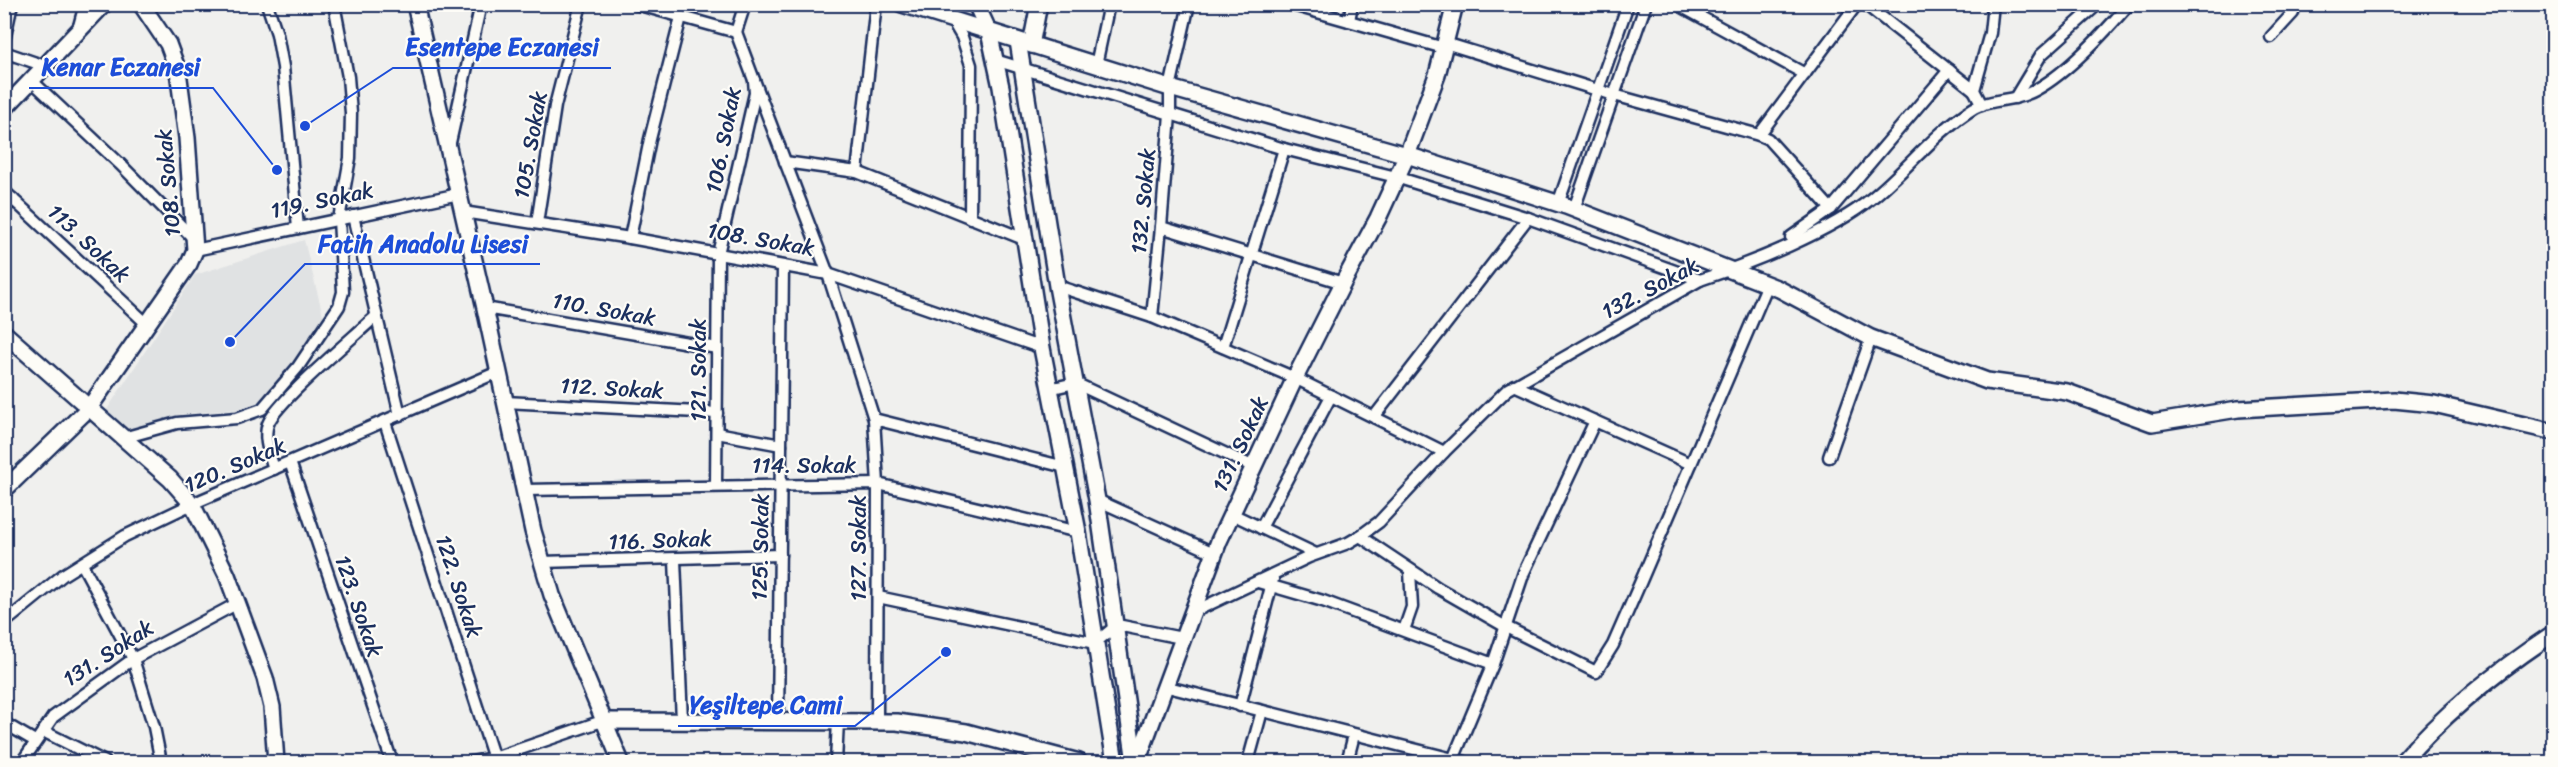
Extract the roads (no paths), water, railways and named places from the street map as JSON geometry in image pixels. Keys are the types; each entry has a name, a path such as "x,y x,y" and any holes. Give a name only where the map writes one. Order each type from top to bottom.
{"street":[{"path":"4,41 12,4"},
{"path":"77,33 85,4"},
{"path":"4,109 104,4"},
{"name":"108. Sokak","path":"88,408 189,264 196,245 186,127 178,71 168,44 141,4"},
{"path":"267,4 277,34 283,67 298,228"},
{"path":"123,438 177,423 237,418 251,415 262,409 273,398 327,326 339,306 343,292 339,219 350,158 351,113 348,77 334,4"},
{"path":"415,4 485,308 532,531 552,596 602,721 621,762"},
{"path":"449,150 481,4"},
{"name":"105. Sokak","path":"537,223 555,106 581,4"},
{"path":"636,4 736,32 745,4"},
{"path":"857,171 876,4"},
{"path":"976,4 989,32 995,60 1049,389 1078,532 1115,762"},
{"path":"1038,4 1024,43 1022,69 1057,286 1097,500 1136,762"},
{"path":"1095,65 1109,4"},
{"name":"132. Sokak","path":"1152,317 1170,115 1170,88 1189,4"},
{"path":"1289,4 1759,135 1768,139 1831,208"},
{"path":"1349,21 1352,4"},
{"name":"131. Sokak","path":"1136,762 1214,553 1296,378 1378,218 1407,154 1437,75 1455,4"},
{"path":"1558,204 1628,4"},
{"path":"1574,209 1646,4"},
{"path":"1759,135 1857,4"},
{"path":"1866,4 1974,90 1982,105"},
{"path":"1974,90 1990,33 1993,4"},
{"path":"2015,98 2041,55 2098,4"},
{"path":"2271,37 2293,13 2292,4"},
{"path":"909,5 1170,88 1407,154 1574,209 1768,284 1871,338 1987,381 2067,392 2152,423 2238,409 2394,400 2434,404 2553,432"},
{"path":"1680,5 1805,74"},
{"name":"132. Sokak","path":"1273,579 1316,554 1348,543 1379,522 1444,452 1514,385 1700,280 1731,270 1842,218 1871,200 1938,134 1977,106 2028,94 2059,73 2129,5"},
{"path":"630,238 650,139 681,17"},
{"path":"952,20 962,37 970,64 970,218"},
{"name":"106. Sokak","path":"718,254 755,93 754,80 736,32"},
{"path":"4,52 45,66"},
{"path":"995,60 1284,149 1396,177 1528,218 1700,280"},
{"path":"1757,258 1807,227 1831,208 1949,70"},
{"name":"127. Sokak","path":"754,80 828,274 874,419 878,484 877,721"},
{"path":"32,81 120,164 196,245"},
{"path":"1223,347 1284,149"},
{"path":"785,162 857,171 1024,239"},
{"name":"119. Sokak","path":"196,245 298,228 459,194"},
{"path":"4,208 9,195"},
{"name":"113. Sokak","path":"9,195 147,324"},
{"name":"108. Sokak","path":"463,212 630,238 828,274 1042,348"},
{"path":"352,216 400,415"},
{"path":"1374,417 1528,218"},
{"path":"1161,227 1343,283"},
{"name":"121. Sokak","path":"716,485 718,254"},
{"name":"125. Sokak","path":"778,721 783,266"},
{"path":"1360,536 1410,571 1506,627 1596,672 1613,645 1768,284"},
{"path":"1057,286 1152,317 1296,378 1444,452"},
{"name":"110. Sokak","path":"485,308 717,348"},
{"path":"274,469 266,436 268,422 282,404 376,316"},
{"path":"4,333 170,479 192,504 227,575 265,678 272,707 276,762"},
{"path":"1829,457 1871,338"},
{"name":"120. Sokak","path":"4,623 63,575 125,536 192,504 498,372"},
{"path":"1049,389 1075,383 1254,467"},
{"path":"1514,385 1691,464"},
{"path":"1262,528 1331,396"},
{"name":"112. Sokak","path":"505,402 717,412"},
{"path":"5,488 88,408"},
{"path":"874,419 1065,467"},
{"path":"1453,760 1493,664 1513,599 1539,537 1595,421"},
{"name":"122. Sokak","path":"385,422 495,760"},
{"path":"717,433 781,445"},
{"name":"123. Sokak","path":"290,462 393,762"},
{"name":"114. Sokak","path":"525,490 878,484 1078,532"},
{"path":"1097,500 1214,553"},
{"path":"1232,514 1316,554"},
{"name":"116. Sokak","path":"542,562 675,560 780,555"},
{"path":"675,560 682,721"},
{"path":"82,564 133,659 154,727 161,762"},
{"path":"1404,630 1412,607 1410,571"},
{"path":"1191,613 1257,582 1273,579 1493,664"},
{"path":"1240,706 1273,579"},
{"path":"878,597 1095,643"},
{"name":"131. Sokak","path":"22,762 53,717 133,659 238,603"},
{"path":"1117,624 1182,638"},
{"path":"1095,643 1117,624"},
{"path":"2402,762 2486,681 2553,633"},
{"path":"1164,686 1465,762"},
{"path":"1248,762 1262,711"},
{"path":"472,762 495,760 602,721 877,721 966,732 1079,762"},
{"path":"836,762 838,721"},
{"path":"4,723 35,741"},
{"path":"43,731 105,762"},
{"path":"1347,762 1354,735"}],"place":[{"name":"Esentepe Eczanesi","path":"305,126"},
{"name":"Kenar Eczanesi","path":"277,170"},
{"name":"Fatih Anadolu Lisesi","path":"230,342"},
{"name":"Yeşiltepe Cami","path":"946,652"}]}
